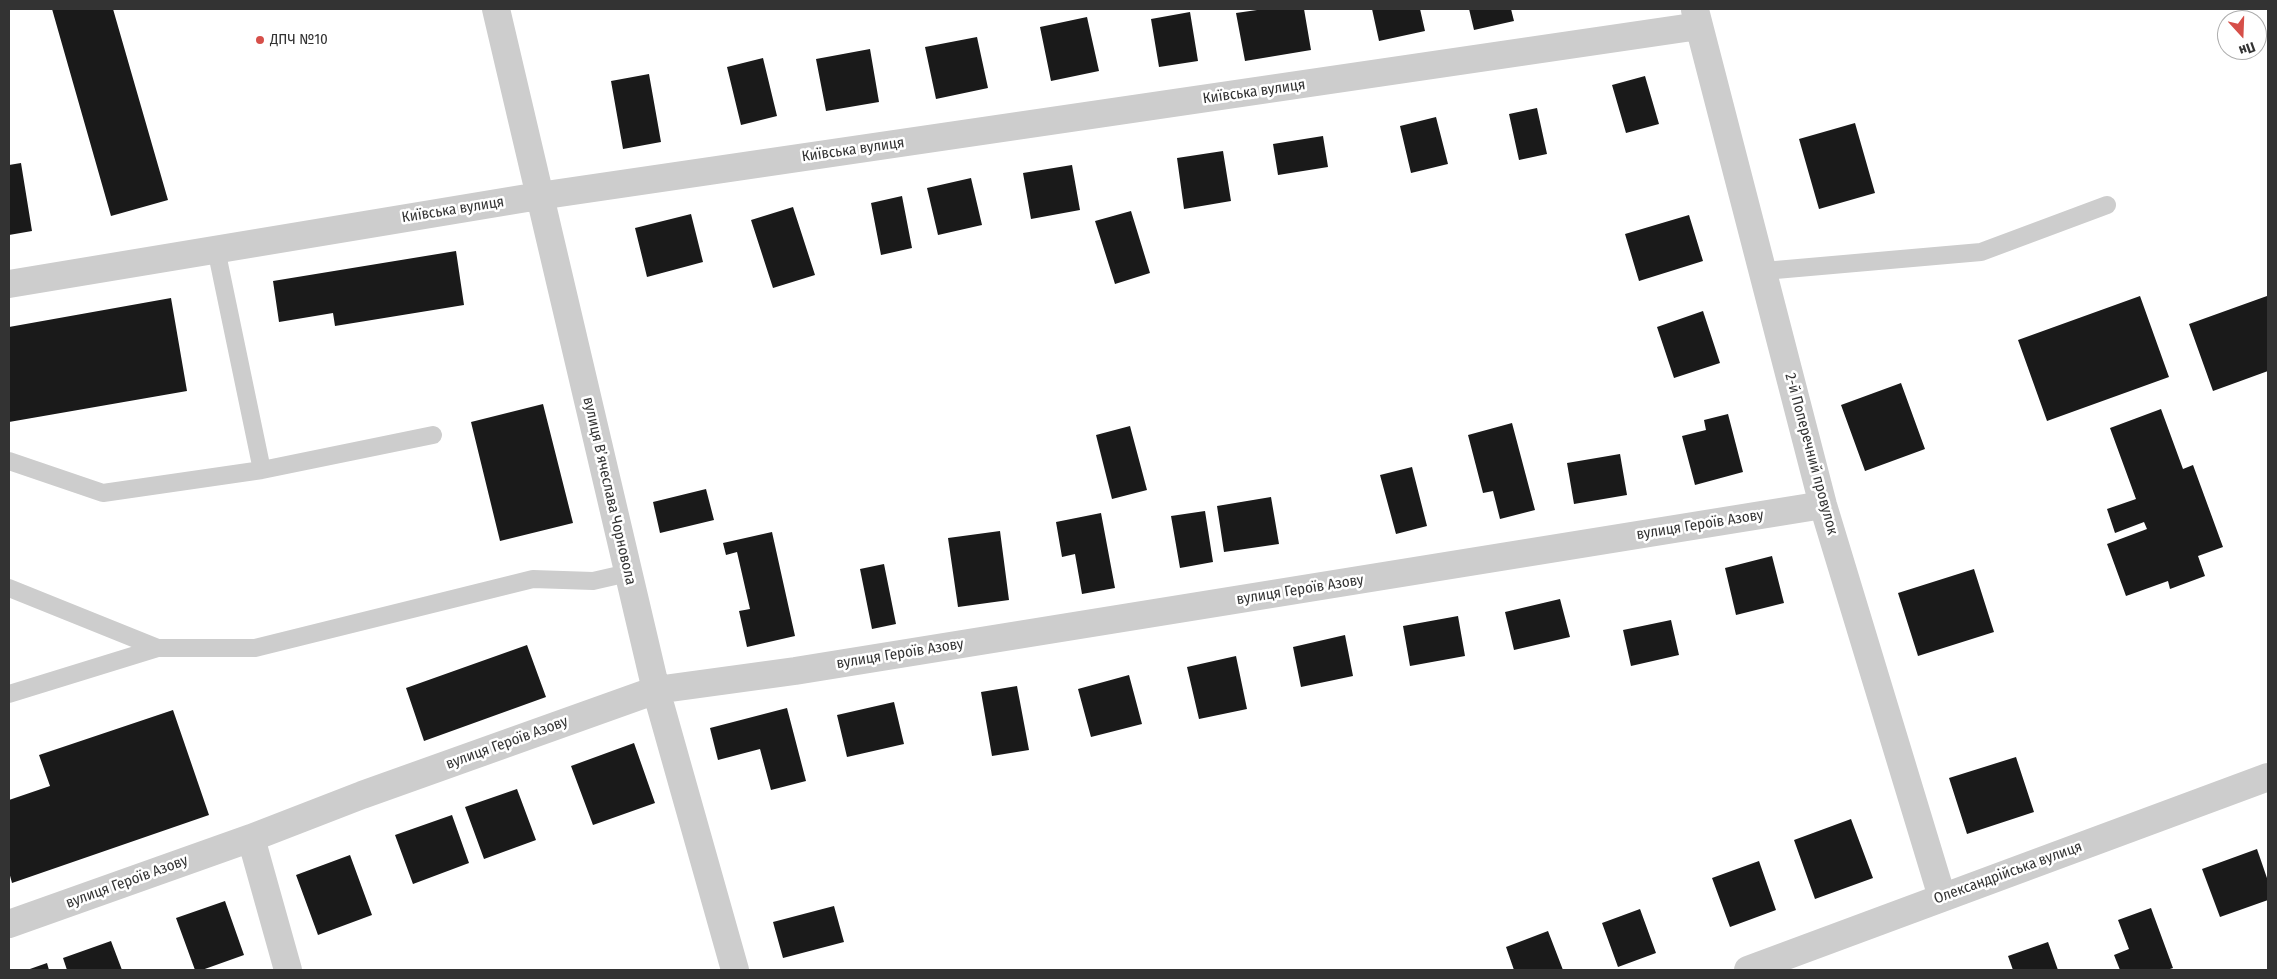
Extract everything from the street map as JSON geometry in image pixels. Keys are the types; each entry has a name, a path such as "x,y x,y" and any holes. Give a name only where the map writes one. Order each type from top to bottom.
{"street":[{"name":"вулиця Вʼячеслава Чорновола","path":"496,9 656,690 736,970"},
{"name":"Київська вулиця","path":"9,284 540,196 1697,18"},
{"name":"2-й Поперечний провулок","path":"1697,18 1823,505 1942,896"},
{"name":"вулиця Героїв Азову","path":"9,924 656,690 795,672 1823,505"},
{"name":"Олександрійська вулиця","path":"1748,970 1942,896 2268,777"},
{"path":"251,838 288,970"}],"lane":[{"path":"1764,271 1981,252 2107,205"},
{"path":"216,249 262,470"},
{"path":"9,461 103,493 262,470 433,435"},
{"path":"9,694 158,648 255,648 533,579 592,581 628,573"},
{"path":"9,588 158,648"}],"building":[{"path":"52,9 113,9 168,200 111,216"},
{"path":"1264,9 1304,9 1311,50 1245,61 1236,13"},
{"path":"1372,9 1420,9 1425,31 1379,41"},
{"path":"1469,9 1511,9 1514,21 1474,30"},
{"path":"1190,12 1198,61 1159,67 1151,19"},
{"path":"1087,17 1099,71 1051,81 1040,27"},
{"path":"977,37 988,88 936,99 925,47"},
{"path":"870,49 879,102 826,111 816,59"},
{"path":"763,58 777,116 741,125 727,67"},
{"path":"649,74 661,142 623,149 611,81"},
{"path":"1645,76 1659,124 1626,133 1612,85"},
{"path":"1537,108 1547,154 1519,160 1509,114"},
{"path":"1436,117 1448,164 1411,173 1400,126"},
{"path":"1855,123 1875,193 1819,209 1799,139"},
{"path":"1323,136 1328,167 1278,175 1273,144"},
{"path":"1223,151 1231,201 1184,209 1177,158"},
{"path":"21,163 32,231 9,235 9,165"},
{"path":"1072,165 1080,210 1031,219 1023,173"},
{"path":"971,178 982,225 938,235 927,188"},
{"path":"902,196 912,248 881,255 871,203"},
{"path":"793,207 815,275 773,288 751,220"},
{"path":"1131,211 1150,273 1115,284 1095,221"},
{"path":"691,214 703,262 647,277 635,228"},
{"path":"1689,215 1703,261 1639,281 1625,234"},
{"path":"456,251 464,305 335,326 333,313 279,322 273,281"},
{"path":"2140,296 2169,377 2047,421 2018,340"},
{"path":"2267,296 2268,371 2213,391 2189,324"},
{"path":"171,298 187,391 9,422 9,327"},
{"path":"1703,311 1720,363 1674,378 1657,327"},
{"path":"1901,383 1925,449 1865,471 1841,405"},
{"path":"543,404 573,523 500,541 471,422"},
{"path":"2161,409 2183,469 2193,465 2223,547 2198,556 2205,576 2170,589 2168,581 2126,596 2107,544 2147,529 2144,522 2115,533 2107,509 2136,499 2110,428"},
{"path":"1728,414 1743,472 1695,485 1682,436 1706,430 1704,420"},
{"path":"1512,423 1535,510 1500,519 1493,491 1483,493 1468,435"},
{"path":"1130,426 1147,490 1112,499 1096,435"},
{"path":"1620,454 1627,495 1574,504 1567,463"},
{"path":"1412,467 1427,526 1396,534 1380,475"},
{"path":"706,489 714,520 660,533 653,502"},
{"path":"1271,497 1279,544 1224,552 1217,506"},
{"path":"1205,511 1213,562 1180,568 1171,516"},
{"path":"1101,513 1115,588 1082,594 1075,554 1062,557 1056,522"},
{"path":"1000,531 1009,600 958,607 948,538"},
{"path":"772,532 795,636 747,647 739,611 750,609 737,552 726,555 723,543"},
{"path":"1772,556 1784,603 1736,615 1725,568"},
{"path":"884,564 896,624 872,629 860,569"},
{"path":"1974,569 1994,632 1918,656 1898,593"},
{"path":"1560,599 1570,637 1514,650 1505,612"},
{"path":"1458,616 1465,656 1410,666 1403,626"},
{"path":"1671,620 1679,655 1631,666 1623,630"},
{"path":"1345,635 1353,676 1301,687 1293,647"},
{"path":"527,645 546,697 424,741 406,688"},
{"path":"1236,656 1247,709 1199,719 1187,667"},
{"path":"1129,675 1142,724 1091,737 1078,689"},
{"path":"1017,686 1029,750 992,756 981,692"},
{"path":"894,702 904,744 847,757 837,715"},
{"path":"787,708 806,781 771,790 760,749 718,760 710,728"},
{"path":"173,710 209,815 12,883 9,872 9,800 50,786 39,755"},
{"path":"634,743 655,803 593,825 571,766"},
{"path":"2016,757 2034,812 1967,834 1949,778"},
{"path":"517,789 536,840 484,859 465,807"},
{"path":"452,815 469,863 413,884 395,835"},
{"path":"1851,819 1873,878 1815,899 1794,840"},
{"path":"2257,849 2268,881 2268,900 2220,917 2202,869"},
{"path":"350,855 372,915 318,935 296,875"},
{"path":"1759,861 1776,910 1730,927 1712,878"},
{"path":"225,901 244,955 202,970 195,970 176,918"},
{"path":"834,906 844,942 783,958 773,922"},
{"path":"2151,908 2173,968 2167,970 2120,970 2114,955 2129,949 2118,920"},
{"path":"1640,909 1656,953 1618,967 1602,923"},
{"path":"1548,931 1563,970 1514,970 1506,947"},
{"path":"111,941 122,970 67,970 63,958"},
{"path":"2048,942 2058,970 2013,970 2008,956"},
{"path":"47,963 49,970 27,970"}],"place":[{"name":"ДПЧ №10","path":"260,40"}]}
